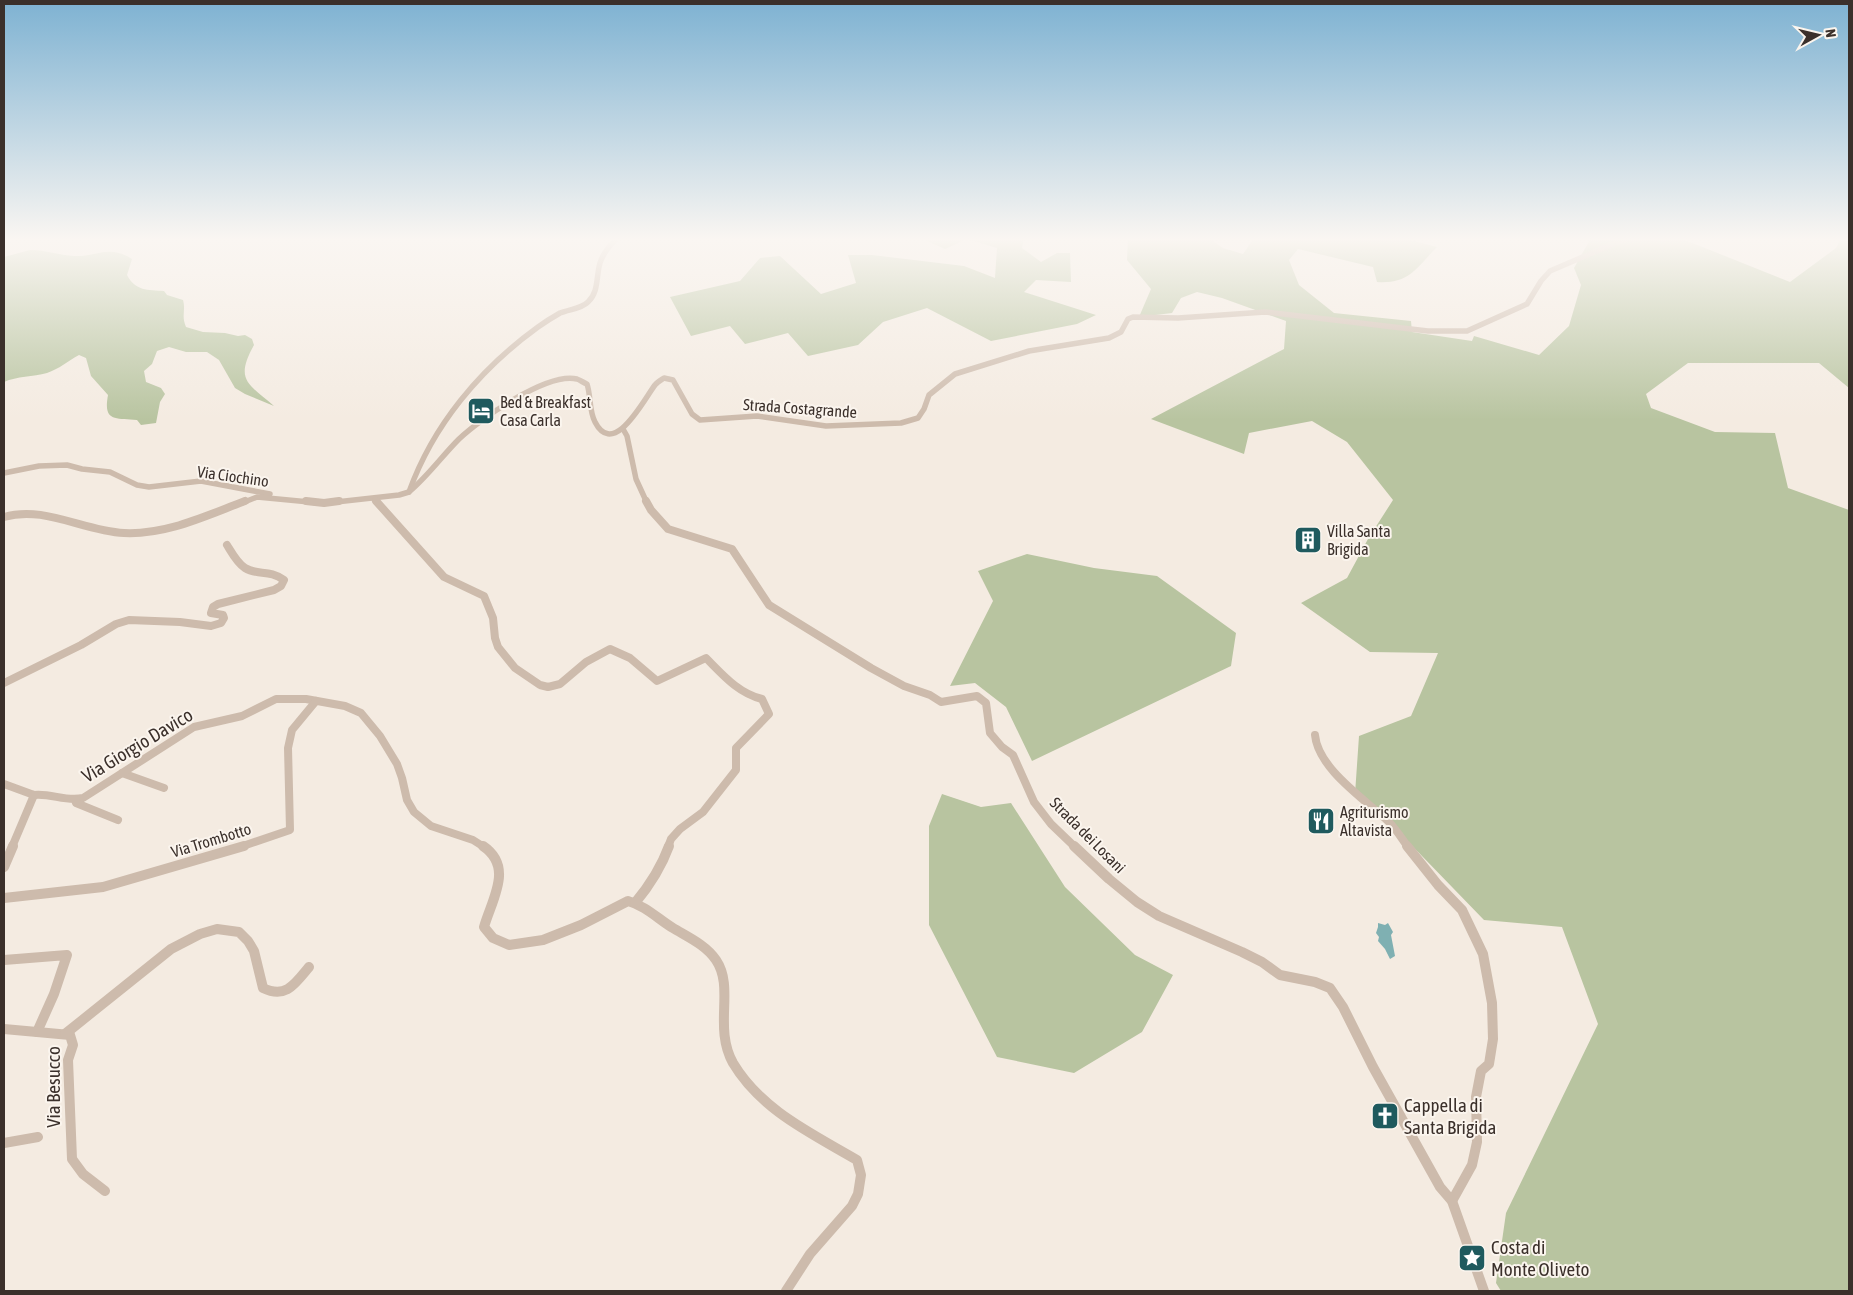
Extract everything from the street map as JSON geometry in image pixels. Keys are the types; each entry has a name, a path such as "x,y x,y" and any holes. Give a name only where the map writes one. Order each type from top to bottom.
{"street":[{"path":"409,492 414,474 427,450 463,397 479,378 535,329 561,314 584,305 592,298"},
{"name":"Strada Costagrande","path":"623,429 656,383 664,378 673,380 692,414 700,420 750,416 826,426 901,424 918,418 924,409 929,395 943,382 956,374 1029,351 1109,338 1121,332 1128,319 1134,316 1187,318 1265,312 1428,331 1467,331 1527,304 1530,298"},
{"path":"4,517 17,513 34,513 93,529 150,533 178,526 257,497 324,503 374,499 409,492 449,450 478,424 504,406 541,386 573,378 587,384 593,415 598,428 612,434 623,429"},
{"name":"Strada dei Losani","path":"623,429 627,436 636,479 651,510 668,528 732,549 769,604 871,668 904,686 930,694 942,702 977,696 986,703 990,733 1002,747 1013,755 1024,784 1034,802 1051,824 1085,858 1137,902 1159,916 1249,955 1280,975 1315,982 1330,988 1343,1006 1373,1068 1440,1188 1452,1201 1484,1291"},
{"name":"Via Ciochino","path":"4,473 40,466 67,465 82,469 110,472 137,485 149,487 201,482 268,493 283,498"},
{"path":"374,499 444,577 484,596 492,614 495,641 498,648 528,679 537,684 544,687 554,687 566,680 586,662 610,649 630,658 649,676 657,680 706,658 733,685 750,696 762,699 769,714 736,748 736,770 703,812 680,829 671,840 663,862 652,882 635,902 702,945 716,960 725,980 722,1010 724,1043 742,1077 770,1106 857,1160 861,1175 858,1194 852,1206 810,1254 786,1291"},
{"path":"4,683 64,654 116,624 129,620 153,620 216,625 224,618 223,615 211,613 213,607 218,604 274,590 281,586 284,580 273,571 246,569 236,560 227,545"},
{"name":"Via Giorgio Davico","path":"4,784 34,795 42,794 75,800 82,798 203,723 250,714 275,699 295,697 348,706 361,713 381,737 401,772 405,797 411,809 420,818 438,829 461,835 490,850 498,864 498,882 484,927 493,938 509,944 543,940 580,925 628,901 635,902"},
{"name":"Via Trombotto","path":"4,898 103,887 290,830 288,748 292,730 316,701"},
{"path":"1315,734 1316,745 1333,770 1356,794 1390,823 1438,885 1462,910 1483,954 1492,1003 1493,1039 1489,1064 1481,1071 1476,1098 1477,1142 1472,1165 1452,1201"},
{"path":"122,773 164,788"},
{"path":"4,867 34,795"},
{"path":"75,800 76,803 118,820"},
{"path":"65,1034 171,949 200,934 217,930 239,932 248,940 254,951 263,988 272,994 280,993 290,988 309,967"},
{"path":"4,960 67,955 54,994 37,1032"},
{"name":"Via Besucco","path":"4,1029 70,1035 72,1045 68,1060 72,1159 83,1174 105,1191"},
{"path":"4,1144 38,1138"}],"green space":[{"path":"4,298 178,298 183,300 186,327 203,332 245,335 252,339 254,345 245,367 247,381 251,387 274,406 235,388 219,360 207,352 186,352 169,347 157,351 152,364 144,371 146,382 161,388 165,394 160,402 156,423 141,425 137,420 112,417 107,410 108,395 91,376 86,358 79,355 47,373 4,382"},
{"path":"671,298 1044,298 1096,315 1077,324 991,341 927,308 883,322 858,345 808,356 788,333 745,344 730,326 691,336"},
{"path":"1147,298 1181,298 1172,313 1139,317"},
{"path":"1223,298 1316,298 1334,313 1411,321 1412,332 1472,341 1474,336 1539,355 1569,326 1577,298 1849,298 1849,388 1819,363 1688,363 1646,394 1651,408 1715,432 1775,433 1788,488 1849,510 1849,1291 1501,1291 1496,1283 1506,1213 1598,1024 1562,927 1484,920 1390,823 1355,794 1359,736 1411,716 1438,653 1370,652 1301,603 1347,578 1368,539 1393,500 1347,442 1312,421 1249,433 1244,454 1151,419 1284,349 1286,321"},
{"path":"1027,554 1094,568 1157,576 1236,633 1231,666 1032,761 1006,707 975,683 950,686 993,601 978,571"},
{"path":"942,794 981,807 1011,803 1065,887 1135,955 1173,975 1142,1032 1074,1073 997,1057 929,925 929,826"}],"water":[{"path":"1378,923 1385,925 1388,923 1393,932 1391,935 1395,956 1390,959 1378,941 1379,937 1376,933"}],"place":[{"name":"Bed & Breakfast Casa Carla","path":"481,411"},
{"name":"Villa Santa Brigida","path":"1308,540"},
{"name":"Agriturismo Altavista","path":"1321,821"},
{"name":"Cappella di Santa Brigida","path":"1385,1116"},
{"name":"Costa di Monte Oliveto","path":"1472,1258"}]}
